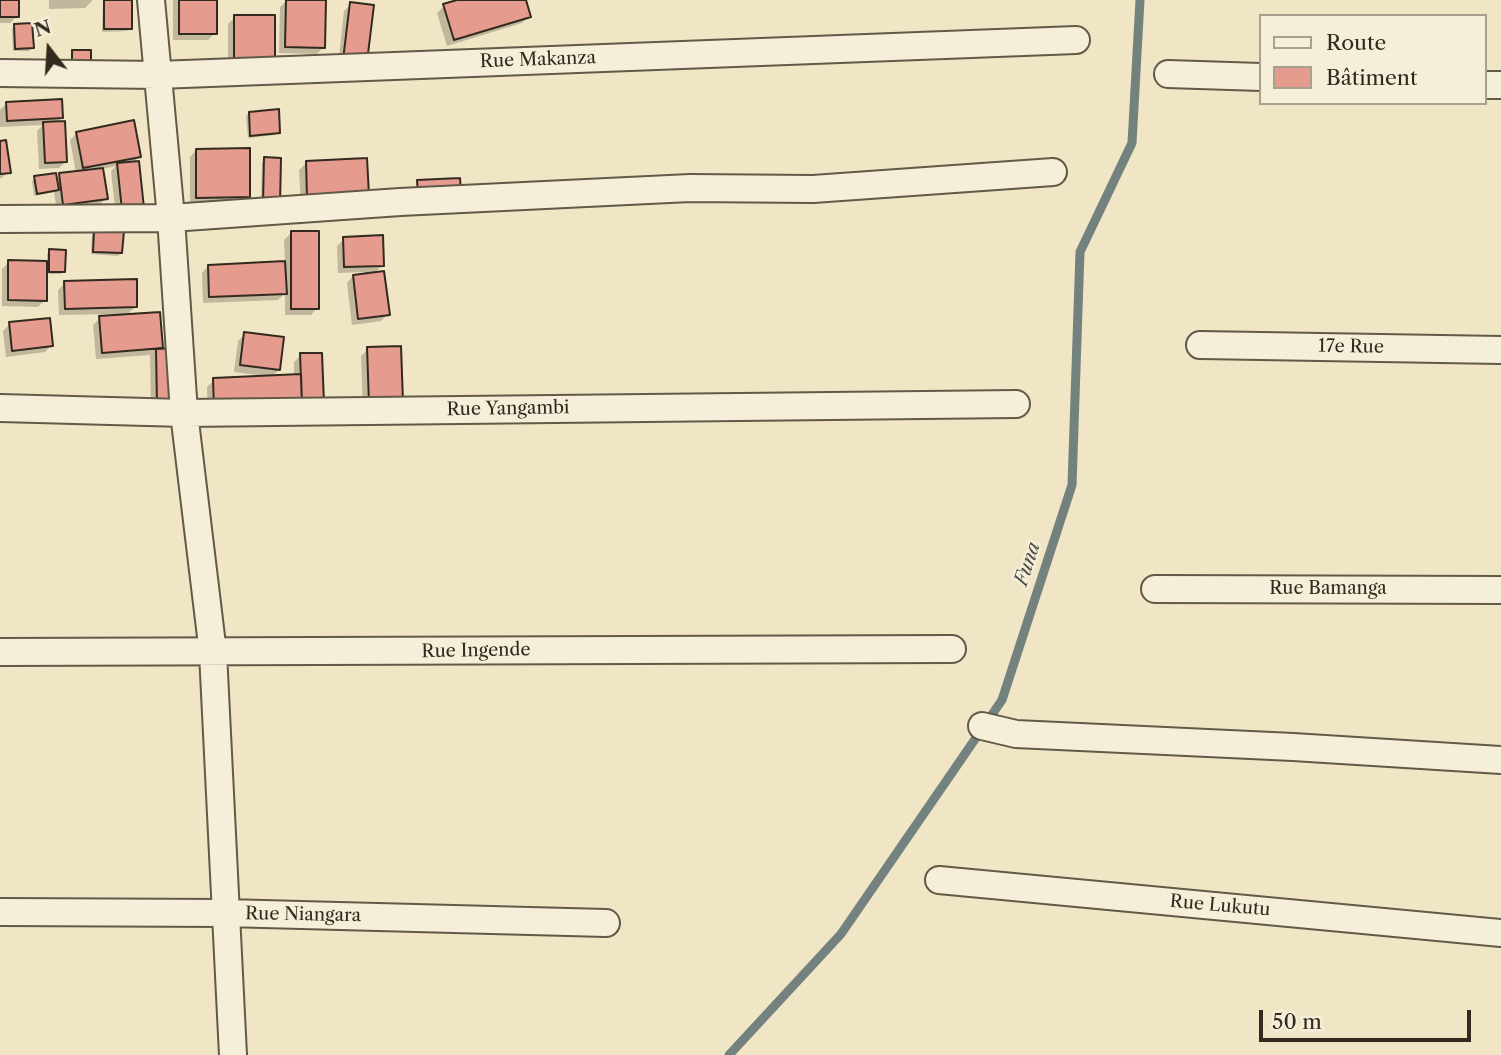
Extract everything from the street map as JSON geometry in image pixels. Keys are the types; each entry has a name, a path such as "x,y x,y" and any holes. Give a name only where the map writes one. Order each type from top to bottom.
{"street":[{"path":"151,0 171,218 184,413 213,653 233,1055"},
{"name":"Rue Makanza","path":"0,73 158,75 1076,40"},
{"path":"1168,74 1260,77"},
{"path":"0,219 171,218 400,202 690,188 813,189 1053,172"},
{"name":"17e Rue","path":"1200,345 1501,350"},
{"name":"Rue Yangambi","path":"0,408 184,413 1016,404"},
{"name":"Rue Bamanga","path":"1155,589 1501,590"},
{"name":"Rue Ingende","path":"0,652 952,649"},
{"path":"982,726 1016,734 1501,760"},
{"name":"Rue Lukutu","path":"939,880 1501,933"},
{"name":"Rue Niangara","path":"0,912 225,913 606,922"}],"building":[{"path":"0,0 19,0 19,17 0,17"},
{"path":"104,0 132,0 132,29 104,29"},
{"path":"179,0 217,0 217,34 179,34"},
{"path":"286,0 326,0 325,48 285,47"},
{"path":"457,0 526,0 531,17 454,40 443,4"},
{"path":"350,2 374,5 367,62 343,60"},
{"path":"234,15 275,15 275,60 234,60"},
{"path":"32,23 34,48 15,49 14,24"},
{"path":"72,50 91,50 91,65 72,65"},
{"path":"62,99 63,118 7,121 6,102"},
{"path":"279,109 280,133 250,136 249,112"},
{"path":"134,120 141,157 83,168 76,132"},
{"path":"65,121 67,162 45,163 43,122"},
{"path":"6,140 11,173 0,174 0,141"},
{"path":"250,148 250,197 196,198 196,149"},
{"path":"264,157 281,158 280,204 263,204"},
{"path":"367,158 369,195 307,198 306,161"},
{"path":"139,161 144,208 122,210 117,163"},
{"path":"103,168 108,199 63,205 59,173"},
{"path":"56,173 59,190 37,194 34,176"},
{"path":"460,178 461,193 418,194 417,180"},
{"path":"94,230 124,231 122,253 93,252"},
{"path":"291,231 319,231 319,309 291,309"},
{"path":"383,235 384,266 344,267 343,237"},
{"path":"49,249 66,250 65,272 49,272"},
{"path":"8,260 47,261 47,301 8,300"},
{"path":"285,261 287,294 209,297 208,265"},
{"path":"384,271 390,315 358,319 353,275"},
{"path":"137,279 137,307 65,309 64,281"},
{"path":"160,312 163,348 102,353 99,316"},
{"path":"50,318 53,346 12,351 9,322"},
{"path":"244,332 284,337 280,370 240,365"},
{"path":"401,346 403,402 369,404 367,347"},
{"path":"174,348 176,404 157,405 156,349"},
{"path":"300,353 322,353 324,403 302,405"},
{"path":"301,374 302,405 214,409 213,378"}],"waterway":[{"name":"Funa","path":"729,1055 841,934 1002,700 1072,485 1080,252 1132,143 1140,0"}]}
